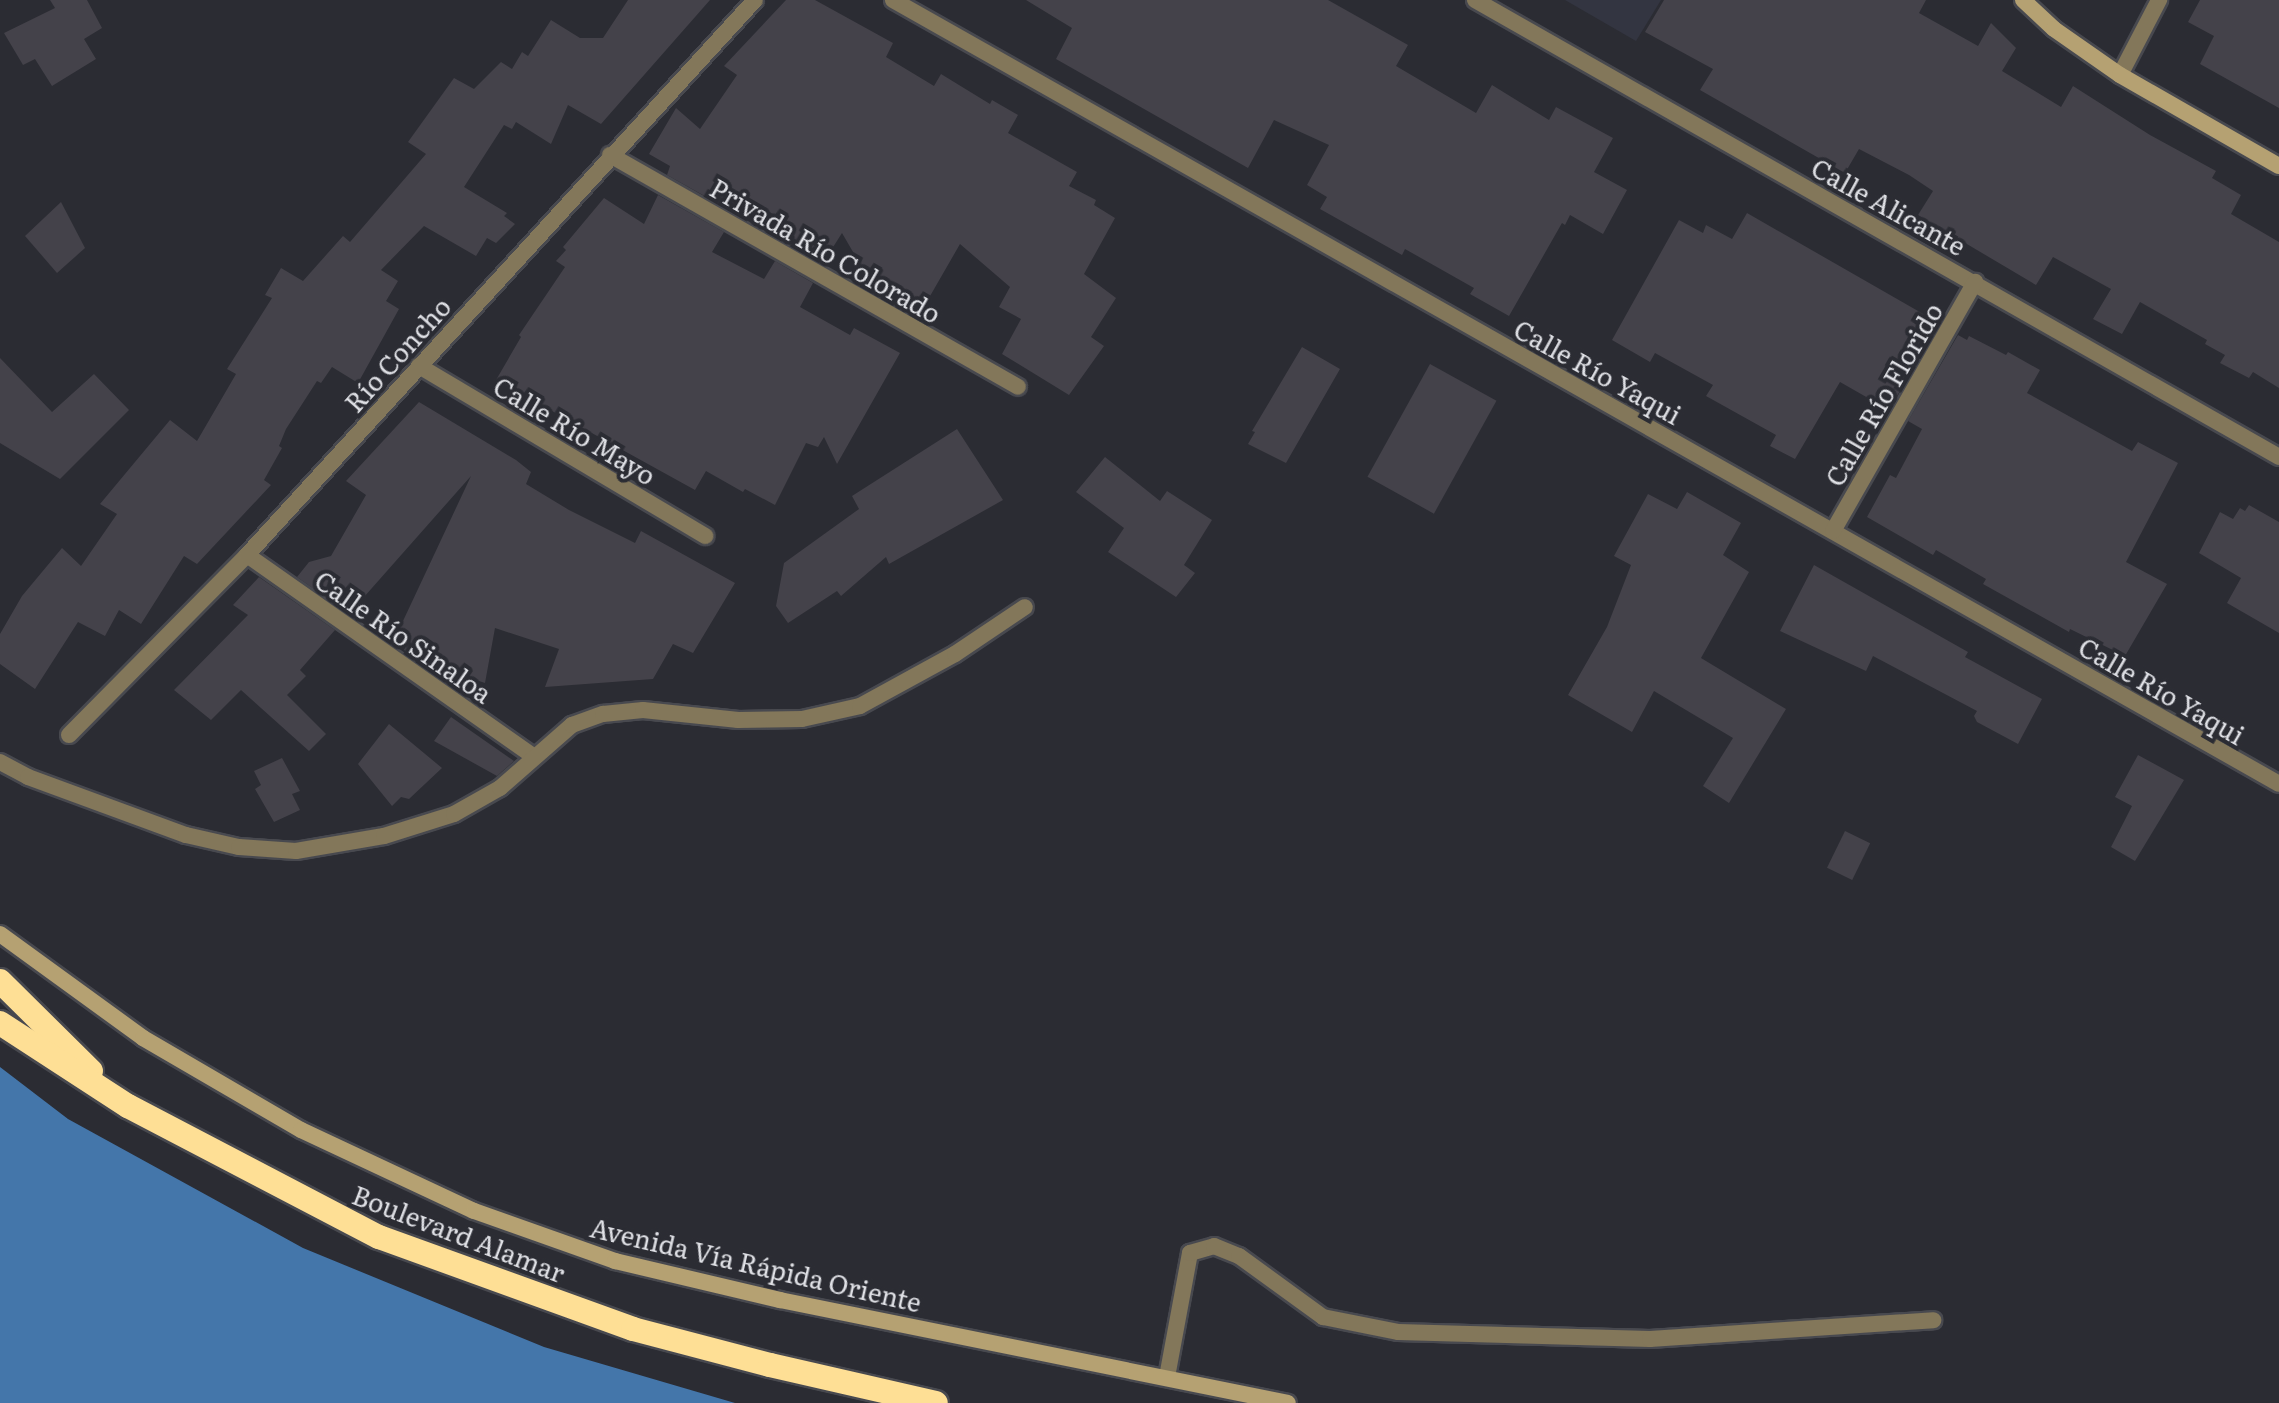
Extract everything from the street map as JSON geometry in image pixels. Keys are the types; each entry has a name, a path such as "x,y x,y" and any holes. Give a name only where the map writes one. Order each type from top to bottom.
{"highway":[{"path":"0,981 128,1106"},
{"name":"Boulevard Alamar","path":"0,1023 128,1106 379,1237 633,1329 770,1365 936,1403"}],"street":[{"name":"Río Concho","path":"69,735 247,555 755,0"},
{"name":"Calle Río Yaqui","path":"893,0 2279,784"},
{"name":"Calle Alicante","path":"1475,0 2279,457"},
{"path":"2023,0 2054,29 2120,75 2279,166"},
{"path":"2120,75 2159,0"},
{"name":"Privada Río Colorado","path":"610,155 1018,387"},
{"name":"Calle Río Florido","path":"1833,531 1975,282"},
{"name":"Calle Río Mayo","path":"419,366 705,536"},
{"name":"Calle Río Sinaloa","path":"247,555 533,756"},
{"path":"0,762 70,794 186,835 239,847 296,851 384,836 454,814 500,788 572,725 603,714 643,710 738,720 802,719 860,706 955,654 1025,607"},
{"name":"Avenida Vía Rápida Oriente","path":"0,934 156,1046 301,1130 474,1211 630,1265 780,1300 1288,1403"},
{"path":"1167,1377 1190,1253 1214,1246 1239,1256 1323,1317 1398,1332 1650,1339 1933,1320"}],"shaded area":[{"path":"1565,0 1661,0 1636,41"}],"water":[{"path":"0,1067 68,1119 303,1248 544,1347 735,1403 0,1403"}],"building":[{"path":"50,0 87,0 102,28 84,39 96,59 52,86 35,59 23,65 4,33 55,8"},
{"path":"628,0 710,0 601,124 568,105 551,144 516,122 512,129 504,125 464,187 507,213 504,216 515,224 496,243 487,238 476,256 424,226 381,270 398,281 386,301 399,309 358,383 332,367 321,383 317,381 286,429 279,446 282,448 264,480 271,485 197,564 184,556 141,624 119,610 105,636 78,622 35,689 0,664 0,634 22,596 62,548 81,566 117,514 100,504 170,420 197,441 236,374 227,369 272,298 265,295 281,268 303,281 343,236 350,242 426,154 408,142 454,78 474,89 501,62 512,69 522,52 528,56 551,20 580,38 603,38"},
{"path":"786,0 815,0 893,43 886,57 934,86 941,74 990,104 992,100 1018,115 1008,133 1077,172 1069,186 1096,200 1094,205 1115,218 1084,274 1116,298 1091,337 1104,346 1069,395 1002,354 1021,319 999,307 1010,287 960,244 918,317 878,295 842,233 823,263 785,242 794,227 745,197 735,213 667,175 670,166 649,154 676,108 700,129 737,75 724,66"},
{"path":"1026,0 1328,0 1408,45 1396,66 1476,113 1492,85 1549,120 1556,107 1613,138 1594,172 1627,190 1603,234 1570,215 1565,225 1562,223 1509,316 1470,294 1474,288 1405,249 1402,255 1320,209 1327,197 1307,185 1329,145 1274,120 1248,168 1056,59 1072,28"},
{"path":"1664,0 1926,0 1919,13 1978,46 1991,23 2016,48 2002,71 2061,107 2073,86 2150,135 2216,171 2212,178 2241,195 2231,214 2279,242 2279,388 2253,372 2249,378 2220,363 2225,355 2205,344 2207,340 2140,302 2122,334 2093,319 2111,289 2053,257 2036,285 1918,215 1933,191 1909,175 1859,149 1845,173 1700,90 1713,69 1645,32"},
{"path":"2200,0 2279,0 2279,108 2200,64 2214,36 2188,22"},
{"path":"658,195 724,232 712,252 764,279 775,261 813,283 800,307 850,335 854,328 900,353 837,464 824,437 818,447 806,443 775,505 745,489 743,492 706,471 695,490 496,380 521,337 519,335 565,267 556,261 566,250 563,247 604,198 644,224"},
{"path":"61,202 85,248 57,273 25,236"},
{"path":"1747,213 1939,323 1889,410 1840,382 1795,459 1770,446 1776,435 1706,396 1713,385 1655,353 1650,362 1612,340 1679,220 1703,233 1706,225 1732,239"},
{"path":"1958,335 1967,340 1969,336 2006,355 2008,352 2040,370 2027,393 2132,451 2138,442 2178,463 2126,562 2167,584 2125,656 2070,629 2069,632 1983,584 1986,579 1936,550 1933,555 1867,517 1890,475 1896,478 1922,429 1908,421"},
{"path":"1302,347 1340,369 1286,463 1248,444 1255,432 1252,431"},
{"path":"0,358 52,412 94,374 129,410 60,479 0,443"},
{"path":"1430,364 1496,401 1434,514 1367,477"},
{"path":"419,402 516,460 531,472 526,484 569,510 635,543 641,531 735,583 693,653 673,644 653,679 545,687 559,649 495,628 485,683 428,664 404,650 407,643 395,638 471,476 349,614 297,577 309,562 331,556 366,495 346,481"},
{"path":"957,429 1003,500 889,564 886,557 841,596 837,591 788,623 776,606 784,563 859,509 852,496"},
{"path":"1105,457 1160,501 1167,491 1212,520 1184,565 1195,573 1176,597 1108,552 1124,528 1076,492"},
{"path":"1687,492 1741,523 1723,555 1749,572 1701,658 1786,709 1729,803 1703,786 1733,738 1654,691 1632,732 1568,695 1607,627 1631,565 1614,556 1648,494 1677,509"},
{"path":"2249,505 2279,522 2279,633 2227,603 2241,578 2199,553 2220,512 2233,519 2240,508 2245,511"},
{"path":"1814,565 1968,652 1965,657 2042,699 2018,744 1977,722 1974,716 1977,711 1873,656 1866,671 1780,631"},
{"path":"259,577 335,630 300,670 306,676 287,695 326,734 309,751 241,690 211,720 174,690 248,615 233,605"},
{"path":"451,717 514,761 497,776 434,741"},
{"path":"389,724 442,768 409,799 401,797 392,806 358,764"},
{"path":"2138,755 2184,780 2135,861 2111,847 2132,806 2115,797"},
{"path":"282,758 300,791 292,794 300,810 274,822 255,789 261,785 254,771"},
{"path":"1845,831 1870,843 1852,880 1827,868"}]}
